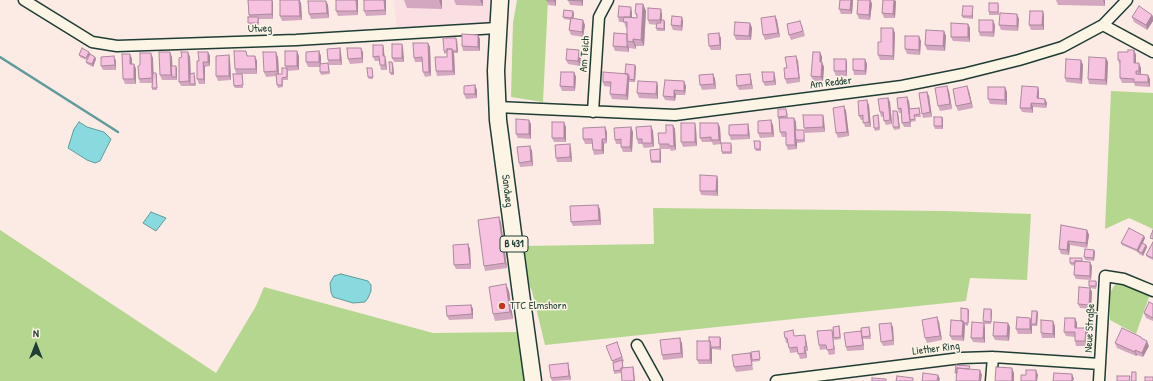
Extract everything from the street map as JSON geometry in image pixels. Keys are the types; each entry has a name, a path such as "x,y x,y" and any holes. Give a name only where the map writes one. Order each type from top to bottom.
{"main road":[{"name":"Sandweg","path":"500,0 497,28 497,107 520,287 534,381"}],"street":[{"name":"Utweg","path":"24,0 92,42 118,46 296,40 497,28"},
{"name":"Am Teich","path":"593,112 599,17 608,0"},
{"name":"Am Redder","path":"497,107 675,115 902,86 962,74 1065,46 1103,25 1127,0"},
{"path":"1103,25 1153,52"},
{"name":"Neue Straße","path":"1099,381 1105,276 1124,279 1153,291"},
{"path":"637,345 657,381"},
{"path":"991,381 993,357"},
{"name":"Liether Ring","path":"776,381 960,358 993,357 1100,364"}],"shaded area":[{"path":"394,0 495,0 493,25 397,31"}],"green space":[{"path":"517,0 548,0 543,102 511,97 513,23"},
{"path":"1111,91 1153,93 1153,229 1129,218 1105,229"},
{"path":"653,208 946,211 1031,214 1027,280 970,278 966,301 545,345 532,291 529,285 524,246 654,244"},
{"path":"0,230 216,373 256,306 264,287 433,333 519,332 526,381 0,381"},
{"path":"1123,282 1150,294 1136,334 1110,320 1110,293 1114,286"}],"water":[{"path":"79,122 87,127 104,132 111,139 100,161 95,163 87,160 68,148 74,129"},
{"path":"151,212 166,218 156,231 143,223"},
{"path":"341,274 368,281 371,285 371,291 365,302 353,303 333,297 330,283 334,276"}],"building":[{"path":"248,0 272,0 272,14 249,15"},
{"path":"280,0 299,0 300,16 280,16"},
{"path":"336,0 356,0 357,11 336,11"},
{"path":"364,0 384,0 385,10 364,11"},
{"path":"840,0 851,0 850,10 839,9"},
{"path":"858,0 870,0 869,15 857,14"},
{"path":"883,0 894,0 893,14 882,13"},
{"path":"308,1 326,1 327,13 309,14"},
{"path":"989,3 998,3 998,12 989,12"},
{"path":"636,4 643,4 641,40 633,39 633,42 627,41 627,22 623,22 624,17 637,18 637,14 635,13"},
{"path":"619,6 631,7 630,17 618,17"},
{"path":"963,6 973,6 972,16 962,16"},
{"path":"1139,6 1152,15 1146,25 1132,17"},
{"path":"648,8 661,9 660,20 648,20"},
{"path":"564,10 573,11 572,18 563,17"},
{"path":"1030,11 1043,11 1042,25 1029,25"},
{"path":"1000,13 1017,14 1017,26 999,25"},
{"path":"672,16 682,17 681,26 671,25"},
{"path":"775,16 778,33 763,35 761,18"},
{"path":"248,17 258,17 258,23 248,23"},
{"path":"571,18 583,20 582,32 569,30"},
{"path":"661,20 664,20 664,29 656,28 657,23 661,23"},
{"path":"979,20 993,20 993,32 979,32"},
{"path":"800,21 803,31 789,35 787,24"},
{"path":"735,22 750,23 749,36 734,35"},
{"path":"951,23 968,24 968,37 951,37"},
{"path":"881,28 893,28 893,56 878,55 878,42 881,42"},
{"path":"926,30 944,31 943,46 925,45"},
{"path":"614,33 627,34 627,47 613,46"},
{"path":"719,33 720,45 709,46 708,34"},
{"path":"462,34 478,35 478,47 462,46"},
{"path":"905,36 919,36 919,50 905,49"},
{"path":"443,38 456,38 457,51 447,49 447,51 444,51"},
{"path":"413,43 428,43 429,72 423,72 422,57 414,58"},
{"path":"392,44 402,44 402,58 392,58"},
{"path":"373,45 383,45 385,65 380,65 379,56 373,57"},
{"path":"82,48 89,52 86,58 79,55"},
{"path":"340,48 340,60 328,60 327,49"},
{"path":"347,48 361,48 362,58 348,59"},
{"path":"447,49 452,49 453,71 436,71 435,57 447,57"},
{"path":"567,49 579,50 578,61 566,60"},
{"path":"1128,50 1134,50 1134,63 1139,63 1139,71 1136,71 1136,74 1148,75 1148,82 1134,82 1134,79 1120,78 1120,60 1118,60 1118,52 1128,52"},
{"path":"234,51 246,51 247,56 255,56 256,69 235,69"},
{"path":"285,51 297,51 297,66 285,66"},
{"path":"319,51 319,62 306,62 306,52"},
{"path":"159,52 170,52 171,75 160,75"},
{"path":"181,52 188,52 189,81 179,82 179,58 182,57"},
{"path":"198,52 208,52 208,62 203,62 204,79 197,79 197,61 199,61"},
{"path":"263,52 276,52 277,71 264,72"},
{"path":"813,52 820,52 820,62 822,62 821,77 811,76"},
{"path":"140,53 151,53 152,78 139,79 138,66 140,65"},
{"path":"90,54 95,57 92,64 86,62"},
{"path":"122,54 130,54 130,64 134,64 134,79 123,79"},
{"path":"229,55 229,76 216,76 216,56"},
{"path":"114,56 115,65 101,66 101,57"},
{"path":"796,56 799,78 785,79 784,68 787,68 785,57"},
{"path":"1089,57 1106,58 1105,80 1088,79"},
{"path":"834,59 846,59 846,71 834,71"},
{"path":"853,59 865,59 865,71 853,70"},
{"path":"1066,59 1081,60 1080,79 1065,78"},
{"path":"389,62 392,62 393,73 390,73"},
{"path":"328,63 329,72 320,72 320,64"},
{"path":"626,64 635,65 634,80 629,79 628,74 625,74"},
{"path":"171,66 176,66 176,77 172,77"},
{"path":"282,68 287,68 287,77 282,78 282,85 277,85 276,74 282,74"},
{"path":"367,68 372,68 373,77 368,77"},
{"path":"561,72 574,72 574,87 560,86"},
{"path":"603,72 628,74 626,95 610,94 611,82 603,82"},
{"path":"762,72 774,72 774,81 763,82"},
{"path":"153,73 156,73 157,88 152,88"},
{"path":"194,73 195,84 190,84 190,74"},
{"path":"233,74 242,74 243,85 234,86"},
{"path":"713,74 714,84 700,85 699,75"},
{"path":"750,74 751,84 737,86 736,75"},
{"path":"665,80 684,81 684,91 674,90 674,97 663,96"},
{"path":"638,81 657,82 656,94 637,93"},
{"path":"475,85 475,94 464,94 464,86"},
{"path":"947,86 950,104 938,106 935,88"},
{"path":"967,86 971,103 956,106 953,89"},
{"path":"1022,86 1038,87 1037,98 1045,99 1045,104 1031,103 1031,108 1020,108"},
{"path":"988,87 1005,87 1005,100 988,99"},
{"path":"927,92 930,112 922,114 919,93"},
{"path":"907,97 910,122 902,123 901,108 898,109 897,98"},
{"path":"888,98 890,120 884,121 883,112 880,112 878,99"},
{"path":"867,100 869,122 863,123 863,115 859,116 858,101"},
{"path":"844,106 847,132 836,133 833,108"},
{"path":"919,108 920,114 914,115 915,119 910,120 909,109"},
{"path":"778,109 786,109 787,116 778,117"},
{"path":"893,111 897,111 899,127 893,127"},
{"path":"803,115 823,115 823,127 804,128"},
{"path":"878,115 879,128 874,128 873,116"},
{"path":"934,117 942,117 942,126 934,126"},
{"path":"779,118 794,118 795,145 786,145 786,132 780,132"},
{"path":"516,119 529,120 529,134 516,134"},
{"path":"771,120 772,133 758,133 758,121"},
{"path":"552,122 564,122 564,138 552,138"},
{"path":"681,123 695,123 695,142 681,142"},
{"path":"700,123 718,123 719,140 711,140 711,137 700,138"},
{"path":"748,124 748,135 729,135 729,125"},
{"path":"666,125 673,125 674,146 669,146 669,144 659,144 658,133 666,133"},
{"path":"651,126 652,143 642,143 642,139 637,139 636,127"},
{"path":"605,127 606,139 602,139 602,150 593,150 592,139 583,139 583,128"},
{"path":"631,127 630,147 621,147 621,139 615,140 614,128"},
{"path":"795,130 804,130 804,140 796,140"},
{"path":"754,141 760,141 760,149 755,149"},
{"path":"721,143 731,143 731,152 722,152"},
{"path":"570,144 570,157 556,158 555,145"},
{"path":"530,146 531,161 519,163 517,147"},
{"path":"660,149 660,161 651,161 650,150"},
{"path":"700,175 717,176 716,191 700,191"},
{"path":"598,205 599,220 571,222 570,206"},
{"path":"499,217 505,263 484,266 478,220"},
{"path":"1061,225 1087,230 1086,243 1068,241 1067,250 1059,249"},
{"path":"1129,228 1144,236 1137,250 1121,243"},
{"path":"1153,230 1153,239 1150,238"},
{"path":"1153,242 1153,258 1146,255"},
{"path":"1142,243 1146,245 1142,253 1138,251"},
{"path":"468,244 470,264 454,265 453,245"},
{"path":"1085,249 1094,250 1093,258 1084,257"},
{"path":"1070,258 1082,258 1082,261 1070,263"},
{"path":"1075,261 1090,262 1090,276 1074,275"},
{"path":"1089,281 1096,281 1096,286 1089,286"},
{"name":"TTC Elmshorn","path":"506,284 510,312 493,314 489,287"},
{"path":"1079,287 1090,288 1089,305 1078,304"},
{"path":"1149,302 1153,304 1153,318 1144,313"},
{"path":"471,305 472,314 447,316 446,306"},
{"path":"961,308 968,309 968,323 961,321"},
{"path":"984,309 991,309 991,322 983,321"},
{"path":"1032,311 1037,311 1036,324 1031,324"},
{"path":"937,317 940,336 925,338 922,320"},
{"path":"1017,317 1030,318 1030,329 1016,329"},
{"path":"1065,318 1075,318 1075,328 1086,328 1085,341 1075,341 1075,332 1064,332"},
{"path":"951,320 963,321 962,336 950,336"},
{"path":"1041,320 1053,321 1053,334 1041,333"},
{"path":"972,322 984,323 983,338 971,338"},
{"path":"994,322 1008,323 1007,336 993,336"},
{"path":"891,323 893,340 881,342 879,324"},
{"path":"839,326 840,337 834,338 833,327"},
{"path":"869,327 870,336 862,337 861,328"},
{"path":"1122,328 1147,341 1142,353 1135,350 1135,352 1115,343"},
{"path":"793,330 794,336 805,335 805,353 798,354 797,347 789,348 784,332"},
{"path":"832,330 834,349 827,350 826,345 819,345 817,331"},
{"path":"861,331 863,345 846,347 844,333"},
{"path":"709,337 720,337 720,347 711,347"},
{"path":"680,338 681,353 662,355 660,340"},
{"path":"697,341 710,341 710,360 697,360"},
{"path":"617,342 622,357 612,361 606,346"},
{"path":"759,351 760,359 752,360 751,352"},
{"path":"750,353 752,365 734,367 732,355"},
{"path":"622,360 623,368 621,368 621,370 614,371 613,363"},
{"path":"568,363 569,376 551,378 549,365"},
{"path":"956,365 970,366 969,369 957,368 957,373 955,373"},
{"path":"633,367 634,381 622,381 621,368"},
{"path":"996,367 1012,368 1012,381 995,381"},
{"path":"957,368 980,370 979,381 956,381"},
{"path":"1026,370 1036,370 1036,381 1021,381 1021,375 1026,375"},
{"path":"1132,372 1136,372 1136,381 1131,381"},
{"path":"923,373 938,375 937,381 922,381"},
{"path":"1054,373 1072,374 1072,381 1053,381"},
{"path":"897,376 913,378 913,381 896,381"},
{"path":"1117,376 1130,376 1129,381 1117,381"},
{"path":"1145,377 1153,377 1153,381 1145,381"},
{"path":"872,378 886,379 886,381 872,381"}],"waterway":[{"path":"0,57 118,132"}],"place":[{"name":"TTC Elmshorn","path":"502,306"}]}
